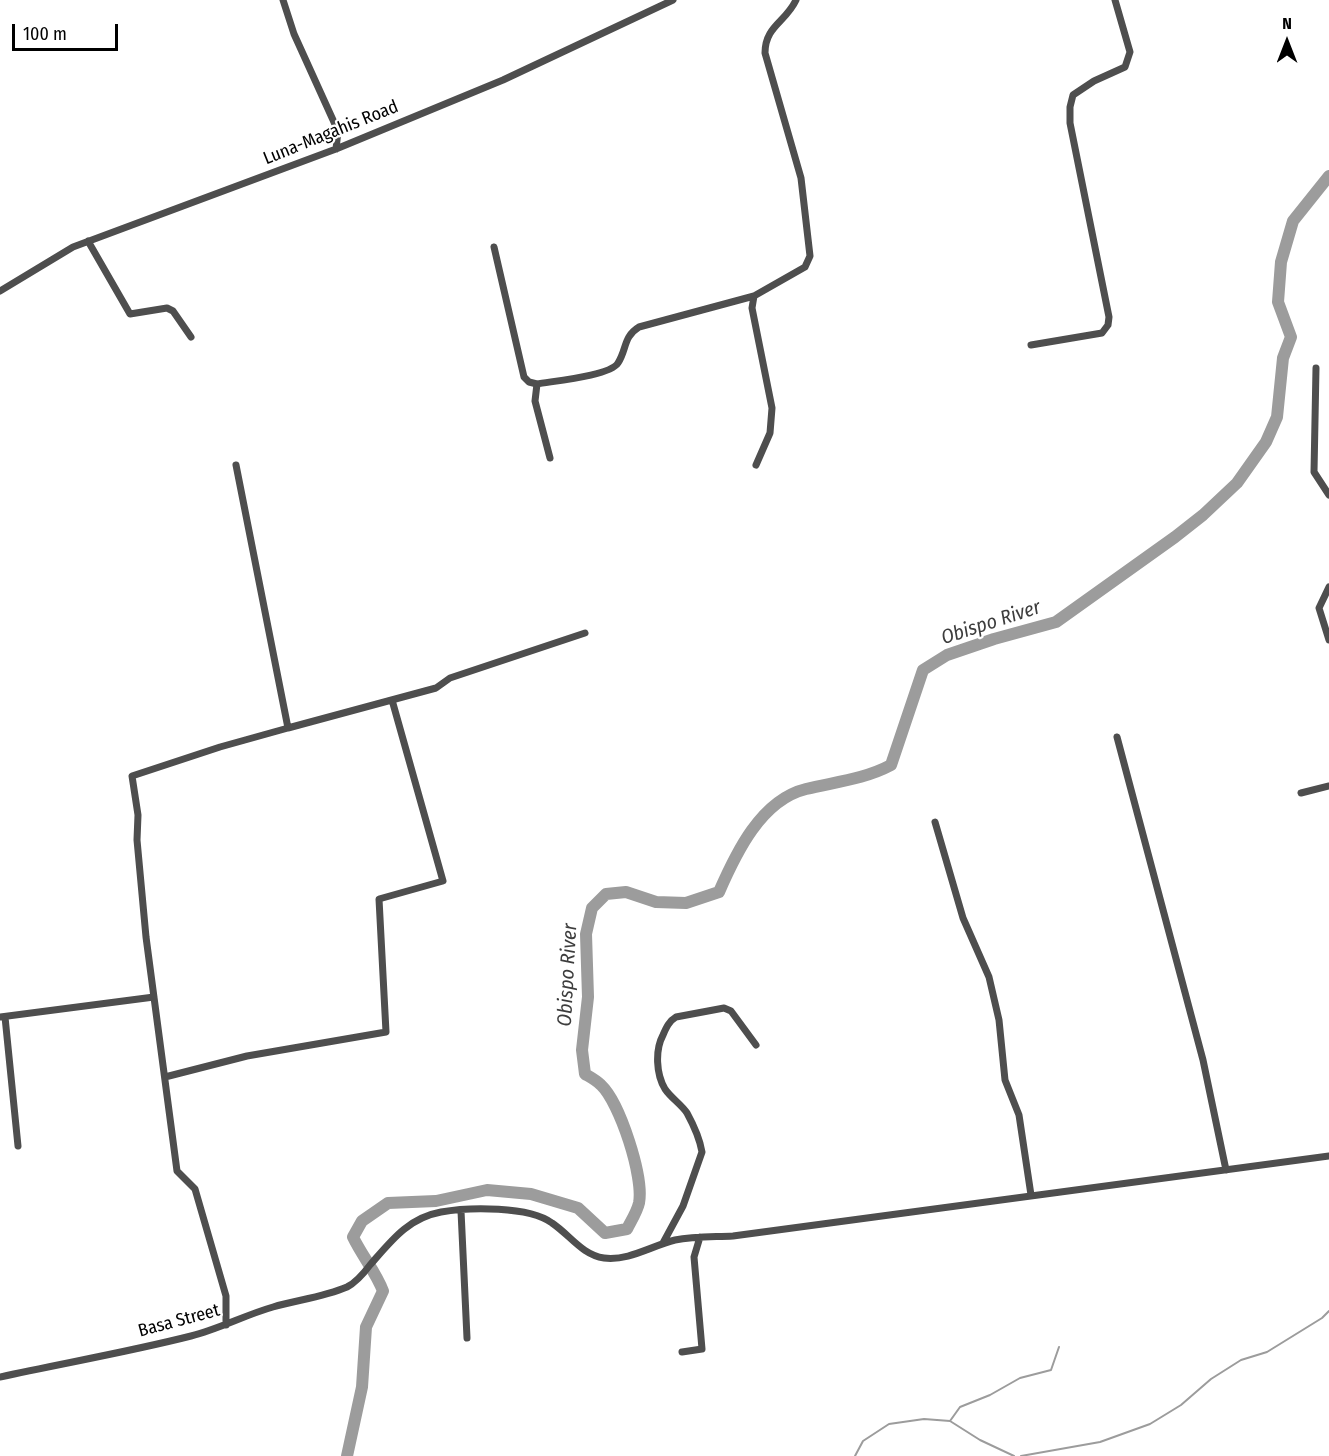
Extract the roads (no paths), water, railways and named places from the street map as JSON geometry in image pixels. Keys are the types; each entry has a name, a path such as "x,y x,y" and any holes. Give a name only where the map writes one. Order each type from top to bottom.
{"street":[{"path":"283,0 294,34 338,131 336,149"},
{"name":"Luna-Magahis Road","path":"0,291 73,246 336,149 503,80 673,0"},
{"path":"494,247 524,377 529,382 537,384 595,375 614,367 618,363 630,333 639,327 754,296 805,267 810,256 801,178 765,53 765,41 770,30 791,10 795,0"},
{"path":"1031,345 1102,333 1108,325 1109,317 1070,123 1070,107 1073,95 1094,81 1125,67 1130,52 1115,0"},
{"path":"88,241 130,314 167,308 173,310 191,337"},
{"path":"754,296 752,308 772,408 770,433 756,465"},
{"path":"1316,368 1314,471 1329,495"},
{"path":"537,384 536,401 550,458"},
{"path":"236,465 288,728"},
{"path":"1329,587 1318,608 1329,640"},
{"path":"226,1325 226,1296 195,1189 177,1171 143,905 137,840 138,815 132,776 220,747 436,688 450,678 585,633"},
{"path":"165,1077 247,1056 386,1032 378,899 442,881 392,700"},
{"path":"1117,737 1203,1060 1226,1170"},
{"path":"1301,793 1329,786"},
{"path":"935,822 963,918 989,977 999,1020 1005,1080 1019,1115 1031,1195"},
{"path":"18,1146 2,1017 154,996"},
{"path":"663,1243 683,1206 702,1152 687,1113 666,1090 657,1053 658,1044 670,1020 724,1008 731,1011 756,1045"},
{"path":"467,1338 461,1211 520,1211 534,1214 552,1222 577,1245 602,1258 613,1258 641,1253 663,1243 700,1237 734,1236 964,1207 1031,1195 1329,1156"},
{"name":"Basa Street","path":"0,1377 192,1336 273,1307 350,1286 396,1235 411,1223 442,1212 461,1211"},
{"path":"682,1352 702,1349 694,1257 700,1237"}],"waterway":[{"name":"Obispo River","path":"347,1456 362,1387 366,1327 383,1291 353,1237 362,1221 388,1203 436,1201 487,1190 531,1194 578,1208 605,1233 627,1229 635,1213 640,1191 634,1159 623,1123 608,1094 599,1083 585,1074 582,1050 588,997 586,934 592,908 606,894 626,892 656,902 686,903 719,892 742,845 763,816 776,804 806,789 860,777 891,765 923,670 947,655 1056,622 1175,537 1203,515 1237,483 1266,442 1277,417 1283,358 1291,337 1278,302 1281,262 1293,221 1329,176"},
{"path":"1021,1456 1100,1442 1150,1424 1181,1405 1211,1379 1241,1360 1267,1352 1322,1318 1329,1311"},
{"path":"950,1421 960,1407 990,1395 1020,1378 1051,1370 1059,1347"},
{"path":"855,1456 863,1441 889,1424 924,1419 950,1421 980,1440 1014,1456"}]}
